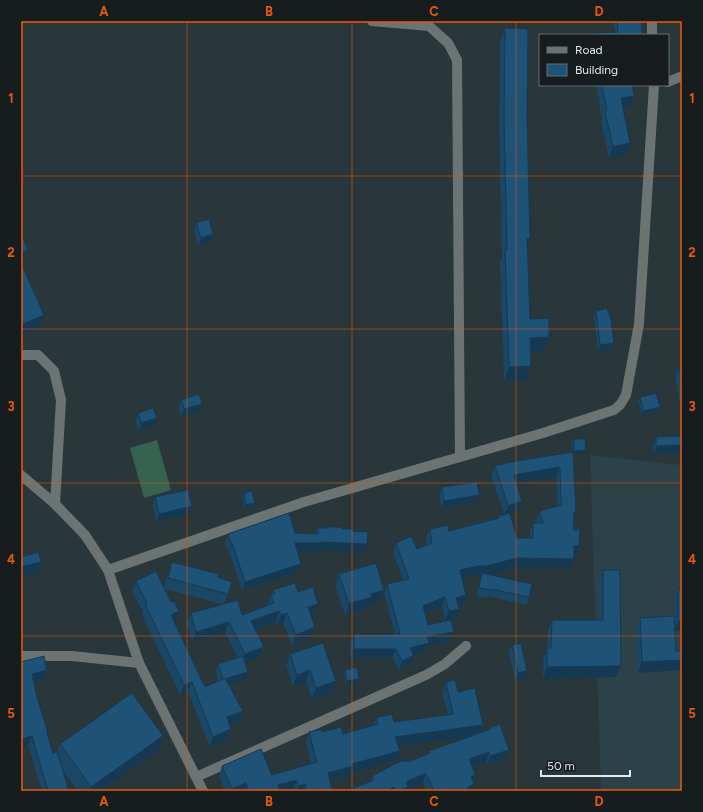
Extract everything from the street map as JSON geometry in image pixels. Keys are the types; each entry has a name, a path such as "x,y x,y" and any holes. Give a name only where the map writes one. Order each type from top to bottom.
{"street":[{"path":"372,21 429,26 448,43 456,60 460,457"},
{"path":"652,21 652,34"},
{"path":"669,82 682,76"},
{"path":"108,570 304,502 543,433 614,410 620,405 626,395 639,324 656,86"},
{"path":"21,355 38,355 54,371 61,400 55,504"},
{"path":"21,475 55,504 85,535 108,570 139,663 203,791"},
{"path":"196,777 426,675 445,664 466,646"},
{"path":"21,656 72,656 139,663"}],"shaded area":[{"path":"590,455 682,465 682,791 601,791"}],"green space":[{"path":"157,440 171,490 144,498 130,448"}],"building":[{"path":"617,21 641,21 642,34 599,34 618,32"},
{"path":"505,28 528,29 527,117 530,239 527,239 530,319 549,318 549,337 530,338 531,366 509,367 505,249 507,249 504,118"},
{"path":"602,86 632,86 634,96 621,98 630,143 613,147 605,111 607,110"},
{"path":"209,219 213,234 201,238 196,223"},
{"path":"21,234 28,250 21,253"},
{"path":"21,263 44,315 21,325"},
{"path":"607,308 611,320 614,343 600,345 596,311"},
{"path":"679,366 682,366 682,386"},
{"path":"656,393 660,407 643,411 640,397"},
{"path":"199,394 202,404 184,409 181,400"},
{"path":"153,408 157,418 141,423 138,413"},
{"path":"682,436 682,445 656,446 656,437"},
{"path":"574,439 585,439 586,450 574,451"},
{"path":"573,452 576,512 574,512 573,530 580,530 579,546 574,546 574,559 517,558 483,567 484,565 460,570 466,595 456,598 459,609 449,611 445,597 423,606 428,625 451,620 454,632 427,637 429,643 410,648 414,655 402,661 396,649 354,649 354,634 400,634 387,584 409,579 396,543 411,536 417,549 432,543 430,529 448,525 449,531 499,518 498,516 510,513 517,538 533,538 533,523 543,523 540,511 561,505 560,467 514,475 522,501 508,506 495,466 510,462"},
{"path":"477,482 479,495 444,501 442,487"},
{"path":"188,490 192,506 159,514 155,497"},
{"path":"252,491 255,503 246,505 244,493"},
{"path":"289,513 295,533 318,534 318,528 342,527 342,529 353,529 353,531 368,532 367,544 321,542 295,543 301,564 245,582 228,534"},
{"path":"39,552 41,562 21,567 21,557"},
{"path":"172,562 219,574 218,577 232,582 228,594 168,578"},
{"path":"376,563 384,590 371,594 372,597 349,604 339,574"},
{"path":"603,570 620,570 621,666 547,667 547,648 551,648 552,620 603,620"},
{"path":"156,571 171,602 174,601 179,611 171,615 205,687 225,678 243,711 227,717 231,729 213,737 192,682 184,685 145,604 147,604 136,581"},
{"path":"482,573 532,584 529,597 479,588"},
{"path":"295,583 298,592 313,587 318,604 308,607 315,627 296,635 287,613 281,615 279,611 251,621 264,647 245,654 229,622 196,632 191,613 238,600 242,615 274,603 271,595 275,593 273,590"},
{"path":"678,589 682,589 682,621 678,621"},
{"path":"674,616 676,652 682,650 682,660 642,662 640,618"},
{"path":"323,643 336,681 316,688 310,670 297,675 290,654"},
{"path":"521,643 527,671 518,673 512,645"},
{"path":"44,656 47,670 32,674 53,754 57,751 69,791 48,791 32,736 21,739 21,662"},
{"path":"243,656 248,672 223,679 218,664"},
{"path":"357,667 359,679 347,681 345,670"},
{"path":"455,680 458,692 475,688 483,725 395,737 400,751 352,764 353,766 328,773 332,791 307,791 305,784 299,786 297,780 278,785 280,791 249,791 246,783 232,789 222,766 261,749 272,775 317,762 309,732 322,729 322,732 341,727 343,734 378,724 376,718 392,714 394,722 453,714 446,682"},
{"path":"132,693 163,736 91,787 60,744"},
{"path":"500,724 509,750 490,756 489,752 469,759 475,774 471,777 474,784 468,787 468,791 434,791 426,773 406,782 408,787 399,791 396,791 394,787 385,791 346,791 374,780 372,776 403,760 404,762 408,762 430,753 429,751 491,729 491,727"}]}
